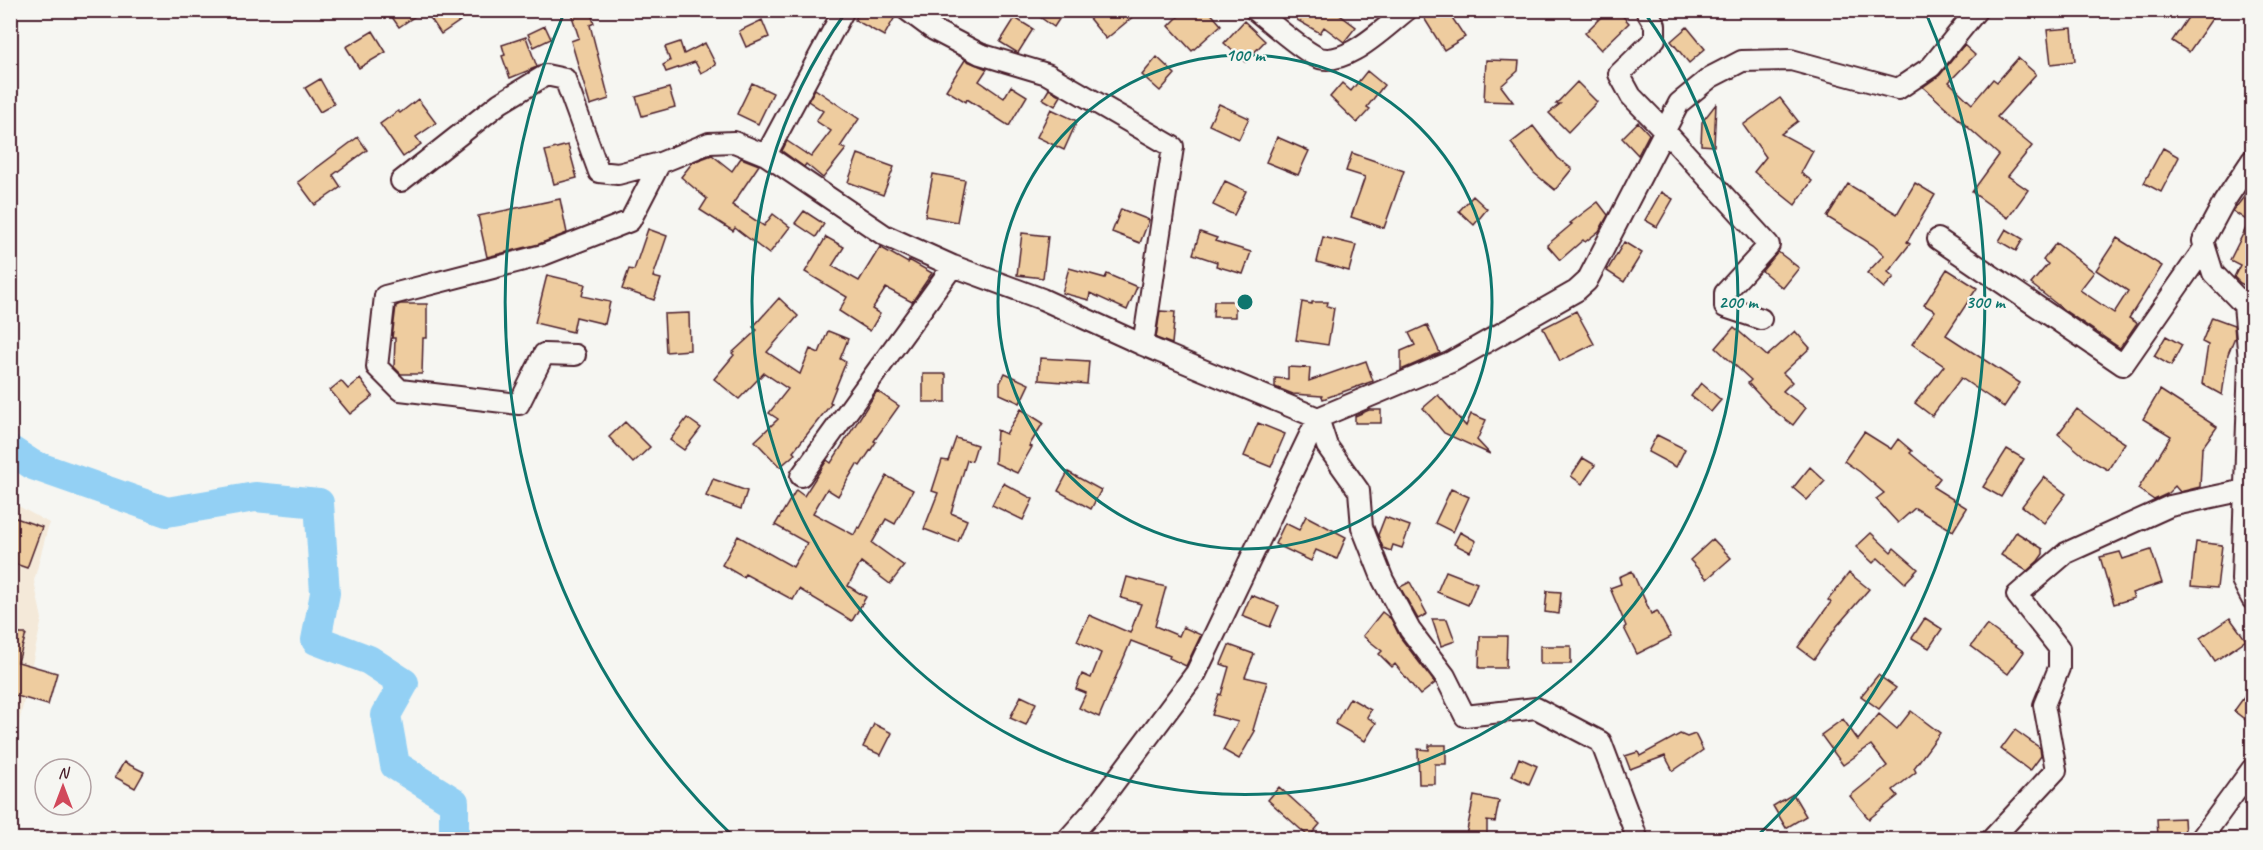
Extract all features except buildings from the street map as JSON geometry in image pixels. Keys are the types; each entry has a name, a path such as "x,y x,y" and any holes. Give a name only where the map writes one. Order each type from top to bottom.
{"street":[{"path":"766,155 844,10"},
{"path":"907,10 934,30 980,54 1047,74 1173,147 1143,345"},
{"path":"1255,10 1317,57 1337,58 1357,50 1407,10"},
{"path":"1646,10 1655,25 1655,39 1619,74 1631,96 1769,245 1725,293 1725,307 1761,319"},
{"path":"1067,840 1093,811 1196,673 1318,418 1451,362 1576,291 1587,281 1679,103 1711,77 1742,61 1791,60 1898,89 1931,67 1977,10"},
{"path":"401,181 500,103 546,75 565,79 599,172 618,174 660,163 709,143 734,142 766,155 884,234 953,266 1042,299 1143,345 1318,418 1327,446 1359,492 1362,527 1383,580 1410,630 1446,676 1465,716 1536,708 1601,742 1638,840"},
{"path":"2253,159 2224,202 2203,241 2213,273 2244,305 2251,361 2249,491 2242,580 2253,599"},
{"path":"575,355 544,354 519,404 400,390 377,367 385,296 543,255 630,221 660,163"},
{"path":"1938,239 2123,365 2205,247"},
{"path":"801,476 953,266"},
{"path":"1991,840 2056,770 2044,705 2059,668 2059,648 2017,595 2066,553 2170,506 2249,491"},
{"path":"2200,840 2253,769"}],"shaded area":[{"path":"11,502 49,523 34,581 42,619 11,759"}],"waterway":[{"path":"10,450 33,465 167,512 255,497 319,503 325,593 316,640 369,660 404,683 386,715 395,765 454,802 455,840"}]}
